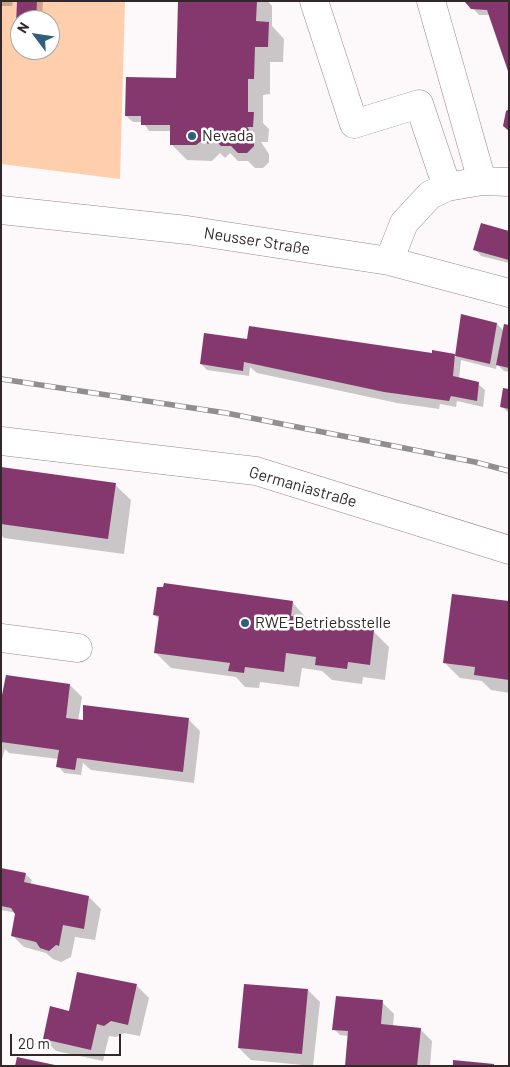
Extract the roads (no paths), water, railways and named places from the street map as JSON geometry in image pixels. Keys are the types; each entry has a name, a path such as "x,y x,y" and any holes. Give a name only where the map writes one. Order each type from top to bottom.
{"street":[{"path":"314,1 354,124 420,104 447,187"},
{"path":"389,261 404,223 430,195 447,187 496,181 431,1"},
{"name":"Neusser Straße","path":"1,210 186,230 389,261 509,293"},
{"name":"Germaniastraße","path":"1,441 256,471 509,550"},
{"path":"1,638 78,648"}],"railway":[{"path":"1,379 226,413 475,462 509,471"}],"place":[{"name":"Nevada","path":"192,136"},
{"name":"RWE-Betriebsstelle","path":"245,623"}]}
